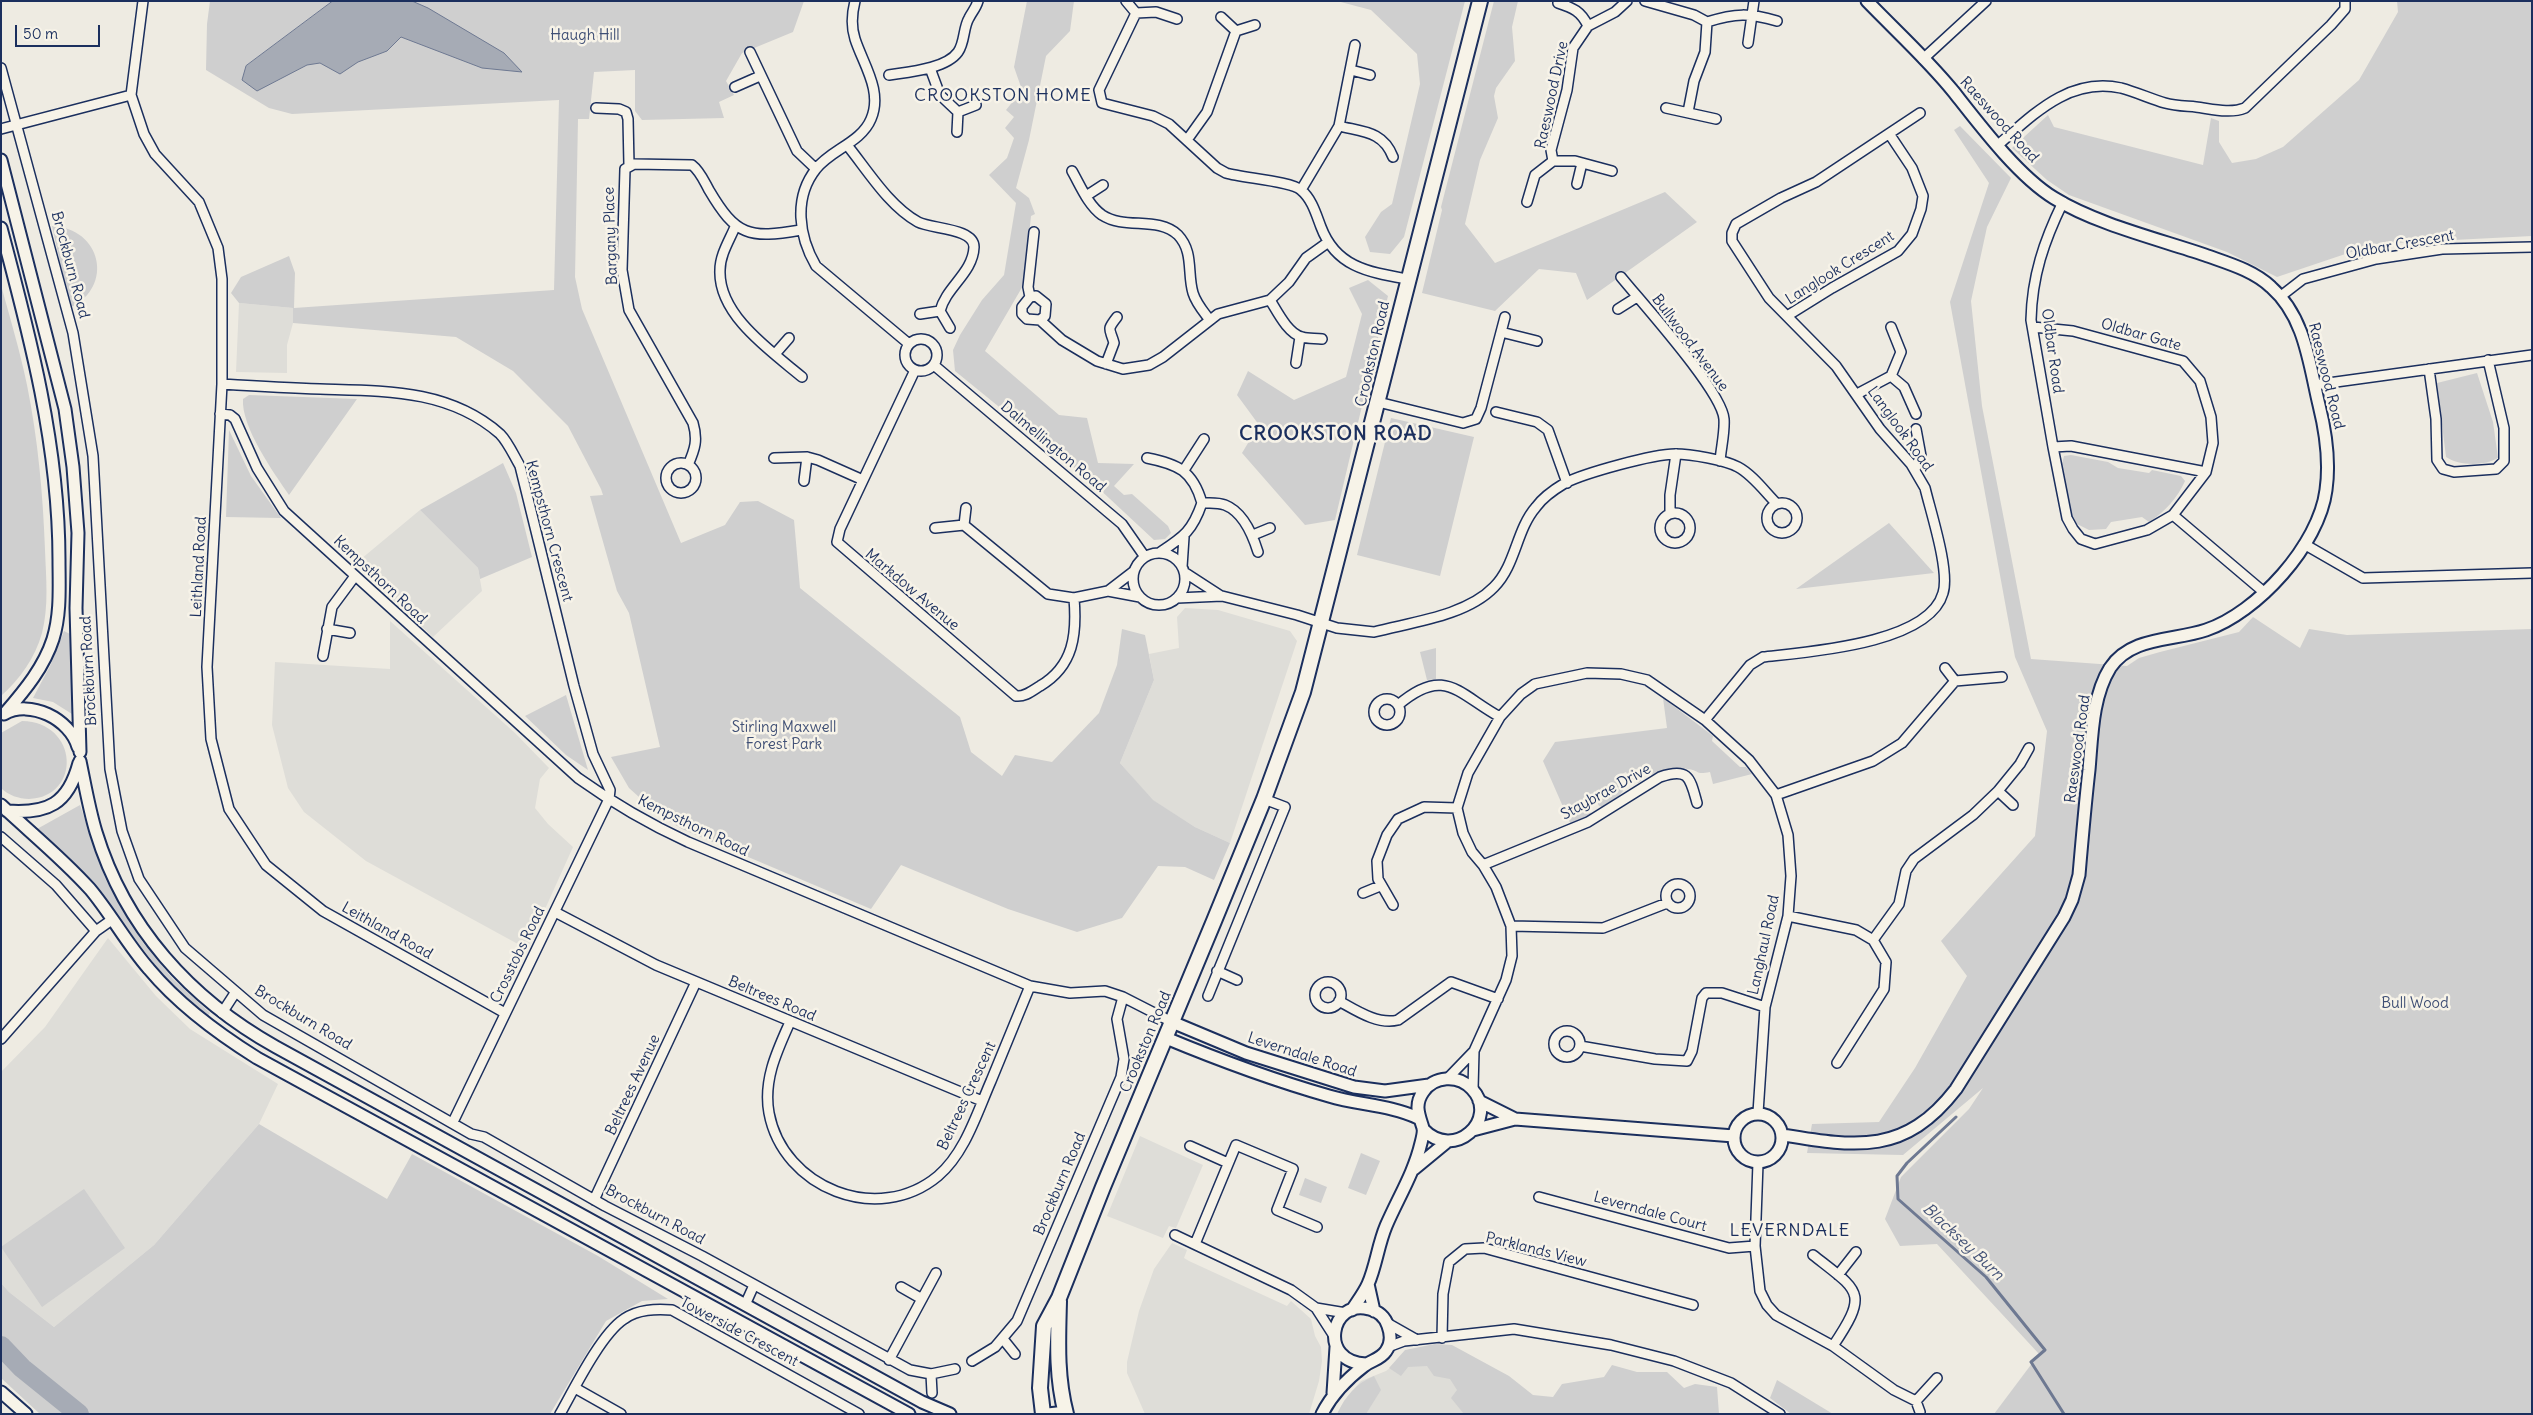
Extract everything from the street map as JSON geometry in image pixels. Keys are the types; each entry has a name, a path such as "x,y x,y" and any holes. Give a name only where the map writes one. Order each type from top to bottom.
{"main road":[{"name":"Crookston Road","path":"1043,1414 1040,1380 1044,1326 1060,1298 1264,799 1303,692 1378,402 1407,279 1480,1"},
{"name":"Crookston Road","path":"1060,1298 1057,1357 1061,1395 1066,1413"}],"street":[{"name":"Leithland Road","path":"143,1 131,95 144,134 155,154 199,202 218,248 222,279 222,384 207,667 211,739 229,809 266,865 323,911 505,1013"},
{"path":"855,1 852,22 855,38 871,78 875,95 871,118 866,128 848,146 816,169 804,193 801,207 801,230 807,250 816,266 909,344"},
{"path":"889,75 930,68 948,61 958,52 969,18 974,13 978,1"},
{"path":"1126,1 1136,13"},
{"name":"Raeswood Drive","path":"1553,161 1551,150 1568,90 1573,48 1588,26 1615,12 1627,1"},
{"path":"1645,1 1694,15 1707,22 1731,14 1751,14 1777,21"},
{"path":"1748,43 1754,1"},
{"name":"Raeswood Road","path":"1783,1135 1861,1144 1881,1142 1911,1131 1940,1110 1956,1089 2055,932 2072,900 2078,875 2097,705 2110,669 2117,660 2134,648 2202,632 2223,624 2252,605 2266,593 2304,544 2318,518 2326,492 2327,445 2314,385 2298,322 2281,296 2269,284 2245,270 2088,215 2045,191 1998,145 1923,59 1867,1"},
{"path":"1923,59 1986,1"},
{"path":"1998,145 2046,104 2062,95 2088,88 2121,88 2167,104 2236,111 2245,108 2331,25 2345,9 2345,1"},
{"path":"1558,3 1572,7 1582,14 1588,26"},
{"path":"1136,13 1156,12 1177,19"},
{"path":"1136,13 1100,90 1099,96 1102,103 1161,120 1187,140 1216,168 1226,174 1296,186 1315,209 1327,243 1342,259 1379,274 1407,279"},
{"path":"1221,17 1236,31"},
{"path":"1688,112 1694,81 1704,52 1707,22"},
{"path":"1236,31 1255,25"},
{"path":"1187,140 1207,112 1236,31"},
{"path":"1301,190 1339,126 1355,45"},
{"path":"750,52 773,104 786,124 797,151 816,169"},
{"name":"Brockburn Road","path":"1,68 73,333 93,456 109,756 122,832 139,879 185,948 235,993 263,1015 471,1134 484,1137 594,1200 754,1285 889,1360 910,1370 931,1374 955,1368"},
{"path":"930,68 940,94 958,112 957,132"},
{"path":"1351,70 1370,74"},
{"path":"735,87 760,76"},
{"path":"1,129 131,95"},
{"path":"958,112 976,105"},
{"name":"Bargany Place","path":"596,108 619,109 626,112 628,119 629,165 625,169 623,177 623,281 629,310 693,423 697,437 696,448 688,465"},
{"path":"1666,108 1716,119"},
{"name":"Langlook Road","path":"1705,720 1750,665 1763,658 1859,645 1914,625 1935,608 1943,594 1943,564 1925,488 1915,469 1880,430 1836,366 1769,298 1732,241 1732,233 1736,224 1781,198 1816,182 1890,135 1920,113"},
{"path":"1339,126 1376,136 1388,144 1393,156"},
{"name":"Langlook Crescent","path":"1787,316 1898,251 1912,234 1923,196 1912,168 1890,135"},
{"path":"848,146 893,202 911,217 919,222 962,233 972,240 974,245 973,256 968,268 942,303 940,311 950,328"},
{"name":"Brockburn Road","path":"1,160 66,415 78,533 76,608 80,757 96,833 117,886 127,905 155,947 176,972 222,1013 259,1038 922,1402 934,1412 950,1414"},
{"name":"Raeswood Drive","path":"1528,202 1535,175 1553,161 1582,163 1612,171"},
{"path":"1577,184 1582,163"},
{"path":"629,165 692,165 723,214 735,227 774,235 801,230"},
{"path":"1072,171 1093,206 1113,220 1126,224 1159,225 1177,234 1187,250 1195,297 1209,319"},
{"path":"1086,196 1103,185"},
{"name":"Oldbar Road","path":"2062,202 2045,239 2040,256 2032,304 2032,327 2052,447 2067,518 2081,539 2095,544 2147,530 2164,522 2173,515"},
{"path":"735,227 722,257 720,271 726,301 750,333 802,377"},
{"name":"Brockburn Road","path":"1,228 19,295 46,418 56,474 58,511 58,617 52,640 38,670 4,714"},
{"path":"1034,232 1028,287 1030,297 1022,307 1022,314 1027,319 1040,320 1062,340 1106,364 1123,368 1149,365 1163,357 1209,319 1218,314 1270,300 1289,282 1306,258 1327,243"},
{"name":"Oldbar Crescent","path":"2281,296 2303,279 2376,259 2442,249 2532,246"},
{"name":"Bullwood Avenue","path":"1621,277 1697,370 1718,401 1724,418 1720,461"},
{"path":"1618,310 1637,296"},
{"path":"1030,297 1042,299 1046,304 1045,316 1040,320"},
{"path":"1270,300 1284,321 1300,337 1322,339"},
{"path":"920,314 940,311"},
{"path":"1378,402 1463,423 1476,419 1481,408 1504,316"},
{"path":"1106,364 1114,343 1108,333 1109,327 1117,317"},
{"path":"1857,394 1891,376 1901,352 1891,327"},
{"name":"Oldbar Gate","path":"2032,327 2073,331 2171,356 2187,365 2200,381 2211,417 2213,443 2206,472"},
{"path":"1501,332 1537,341"},
{"path":"1296,363 1300,337"},
{"path":"774,354 789,338"},
{"path":"920,339 932,342 938,354 934,366 929,370 915,370 908,366 905,359 905,351 909,344 920,339"},
{"path":"2314,385 2532,355"},
{"path":"2429,369 2436,419 2438,460 2443,469 2454,472 2496,469 2504,461 2504,428 2488,360"},
{"name":"Dalmellington Road","path":"934,366 1122,524 1145,557"},
{"name":"Markdow Avenue","path":"915,370 840,528 837,542 1016,696 1026,695 1052,679 1062,668 1074,638 1074,598"},
{"path":"1891,376 1904,388 1916,414"},
{"name":"Kempsthorn Crescent","path":"222,384 391,392 428,397 447,402 473,416 501,435 520,466 574,686 593,754 610,790 609,799"},
{"path":"1496,412 1537,422 1548,430 1567,483"},
{"name":"Kempsthorn Road","path":"220,414 230,415 235,419 257,468 284,511 578,778 609,799 648,823 688,842 884,927 1030,986 1070,993 1105,991 1123,997 1172,1022"},
{"path":"46,418 66,415"},
{"path":"1915,469 1921,456 1916,429"},
{"path":"1184,470 1204,439"},
{"path":"2052,447 2072,446 2206,472 2173,515 2266,593"},
{"path":"1670,514 1670,495 1676,454"},
{"path":"1134,571 1133,584 1140,597 1149,604 1157,606 1165,605 1178,598 1222,596 1337,628 1374,632 1467,607 1494,587 1510,563 1526,520 1536,506 1567,483 1632,462 1676,454 1720,461 1739,467 1777,504"},
{"path":"774,458 807,457 863,480"},
{"path":"804,481 807,457"},
{"path":"1108,592 1134,571 1145,557 1159,553 1184,537 1195,522 1202,503 1199,491 1184,470 1169,462 1147,458"},
{"path":"1202,503 1225,504 1233,510 1253,535 1258,552"},
{"path":"964,525 966,508"},
{"path":"935,528 964,525 1048,594 1074,598 1108,592 1140,597"},
{"path":"1253,535 1270,528"},
{"path":"1178,598 1184,585 1184,537"},
{"path":"2304,544 2362,578 2532,573"},
{"path":"1159,553 1173,557 1183,570 1222,596"},
{"path":"324,656 332,607 355,576"},
{"path":"327,629 350,632"},
{"path":"1945,668 1955,681"},
{"name":"Langhaul Road","path":"1457,808 1468,773 1500,717 1521,694 1535,684 1587,673 1621,674 1647,680 1705,720 1749,760 1776,795 1788,835 1791,876 1788,916 1765,1007 1758,1113"},
{"path":"1776,795 1873,761 1902,743 1955,681 2002,677"},
{"path":"1398,706 1413,693 1425,686 1442,684 1467,694 1483,708 1500,717"},
{"path":"4,714 30,710 52,716 68,728 77,743 80,757 70,788 57,803 29,812 4,808"},
{"path":"1873,940 1899,904 1906,871 1914,860 1973,815 1998,791 2020,764 2029,748"},
{"name":"Staybrae Drive","path":"1483,865 1588,822 1660,777 1672,773 1684,774 1690,779 1697,803"},
{"path":"1998,791 2013,805"},
{"name":"Crosstobs Road","path":"453,1122 609,799"},
{"path":"1208,996 1285,807 1264,799"},
{"path":"1333,1393 1335,1327 1368,1284 1386,1228 1414,1169 1421,1123 1418,1104 1429,1085 1448,1078 1474,1051 1498,999 1512,956 1511,926 1496,887 1483,865 1472,852 1466,839 1457,808 1424,807 1398,819 1387,836 1377,861 1380,886 1393,905"},
{"path":"4,808 74,872 113,919 162,984 210,1027 257,1058 911,1414 922,1402"},
{"path":"1,837 56,885 96,931"},
{"path":"1363,893 1380,886"},
{"path":"1511,926 1604,928 1667,903"},
{"name":"Beltrees Road","path":"555,912 656,965 982,1101"},
{"path":"1788,916 1856,930 1873,940 1886,962 1884,989 1837,1063"},
{"path":"1,1040 96,931 113,919"},
{"path":"1217,971 1237,980"},
{"name":"Beltrees Avenue","path":"594,1200 696,982"},
{"path":"1339,1001 1358,1012 1389,1023 1398,1020 1451,982 1498,999"},
{"name":"Beltrees Crescent","path":"790,1022 774,1060 770,1076 769,1113 785,1153 799,1170 816,1183 837,1193 881,1198 918,1188 937,1177 953,1160 964,1142 1030,986"},
{"path":"210,1027 235,993"},
{"path":"1580,1046 1655,1059 1687,1061 1692,1051 1702,998 1706,993 1722,993 1765,1007"},
{"name":"Brockburn Road","path":"972,1361 1003,1339 1017,1321 1027,1302 1121,1077 1124,1059 1117,1019 1123,997"},
{"name":"Leverndale Road","path":"1172,1022 1246,1053 1354,1087 1386,1091 1429,1085"},
{"name":"Leverndale Road","path":"1166,1038 1268,1077 1330,1097 1396,1110 1421,1123"},
{"path":"1472,1089 1474,1051"},
{"path":"1448,1078 1462,1081 1472,1089 1479,1101 1480,1116 1473,1130"},
{"path":"1479,1101 1515,1119"},
{"path":"1758,1113 1776,1120 1783,1135 1782,1146 1777,1155 1767,1161 1758,1163 1748,1160 1740,1154 1735,1145 1734,1136 1737,1125 1742,1119 1758,1113"},
{"path":"1421,1123 1434,1138 1448,1141 1462,1138 1473,1130 1515,1119 1734,1136"},
{"path":"1414,1169 1448,1141"},
{"path":"1195,1244 1236,1145 1294,1170 1277,1210 1317,1227"},
{"path":"1190,1146 1228,1163"},
{"path":"1758,1163 1755,1246 1760,1291 1767,1305 1776,1314 1833,1346 1894,1390 1916,1401 1920,1412"},
{"path":"507,1194 515,1179"},
{"name":"Leverndale Court","path":"1539,1197 1729,1248 1755,1246"},
{"path":"1175,1235 1292,1290 1316,1308 1348,1360 1366,1364"},
{"name":"Parklands View","path":"1442,1338 1443,1294 1449,1262 1464,1249 1484,1248 1693,1305"},
{"path":"1838,1275 1856,1252"},
{"path":"1813,1255 1852,1288 1856,1304 1853,1316 1833,1346"},
{"path":"889,1360 936,1273"},
{"path":"1368,1284 1374,1310"},
{"path":"745,1305 754,1285"},
{"path":"902,1288 922,1299"},
{"path":"1316,1308 1349,1311 1366,1308 1374,1310 1387,1323 1417,1340"},
{"name":"Towerside Crescent","path":"560,1414 606,1336 623,1319 637,1312 655,1309 672,1310 859,1414"},
{"path":"1322,1414 1333,1393 1366,1364 1380,1358 1388,1347 1390,1332 1387,1323"},
{"path":"1388,1347 1404,1341 1514,1329 1611,1345 1674,1361 1731,1383 1780,1414"},
{"path":"1003,1339 1015,1354"},
{"path":"931,1374 932,1392"},
{"path":"1916,1401 1936,1378"},
{"path":"575,1388 621,1414"},
{"path":"1,1392 26,1414"},
{"path":"1048,1414 1066,1413"}],"shaded area":[{"path":"333,1 412,1 428,8 504,53 522,72 482,68 401,37 387,51 358,62 340,74 320,63 307,65 257,91 242,80 246,66"},
{"path":"239,303 293,308 293,323 287,345 287,373 236,372"},
{"path":"420,510 478,568 482,591 433,637 355,564"},
{"path":"1185,608 1218,610 1290,631 1297,641 1230,843 1195,827 1152,800 1120,763 1154,680 1149,654 1179,648 1177,617"},
{"path":"390,621 515,733 549,768 540,779 535,808 548,824 573,847 527,949 366,861 304,812 288,788 272,725 275,662 390,669"},
{"path":"108,938 156,996 190,1029 278,1084 259,1124 154,1245 54,1327 9,1292 1,1283 1,1072 45,1027"},
{"path":"1140,1136 1203,1165 1176,1228 1169,1226 1163,1238 1107,1216"},
{"path":"1172,1243 1187,1250 1184,1258 1189,1261 1287,1306 1291,1301 1311,1319 1315,1336 1321,1347 1322,1361 1319,1381 1309,1414 1145,1414 1127,1373 1127,1362 1139,1311 1154,1269"},
{"path":"1433,1348 1473,1414 1337,1414 1344,1401 1361,1381 1386,1371 1396,1363"}],"green space":[{"name":"Stirling Maxwell Forest Park","path":"210,1 804,1 793,32 742,53 726,81 734,95 719,102 724,118 642,120 635,111 635,70 594,72 589,119 578,119 575,277 582,309 681,543 725,525 740,502 758,501 794,520 800,588 960,717 971,752 1002,776 1015,755 1052,762 1099,713 1117,665 1122,629 1145,635 1154,680 1120,763 1153,800 1195,827 1230,843 1214,880 1185,867 1158,866 1122,918 1077,932 1008,909 901,865 871,909 682,829 659,815 629,788 611,757 660,747 629,613 617,591 590,496 603,495 568,426 513,371 456,337 293,323 293,308 239,303 231,293 241,277 289,256 295,273 294,308 554,290 559,100 292,114 269,108 206,70 207,24"},
{"path":"1027,1 1074,1 1070,31 1046,56 1029,140 1016,188 1029,198 1035,214 1031,216 1024,284 985,351 1059,415 1087,418 1098,463 1134,464 1114,486 1124,495 1132,494 1168,526 1171,533 1165,539 1154,540 1095,485 955,371 953,350 960,335 982,300 1004,275 1016,203 989,175 1007,158 1014,138 1005,128 1014,117 1006,110 1022,90 1014,67"},
{"path":"1337,1 1465,1 1404,237 1390,254 1370,252 1365,237 1381,212 1392,204 1420,84 1417,54 1371,10"},
{"path":"1494,1 1518,1 1512,27 1515,61 1496,88 1494,96 1498,118 1480,160 1465,224 1495,263 1665,192 1697,222 1587,300 1576,273 1539,269 1495,311 1422,293 1442,210 1441,207"},
{"path":"2397,1 2532,1 2532,236 2375,244 2277,277 2227,252 2069,195 2047,180 2012,148 2048,115 2054,127 2203,165 2211,118 2219,121 2219,142 2232,163 2256,159 2283,147 2359,80 2398,12"},
{"name":"Bull Wood","path":"1960,126 2011,178 1987,227 1971,301 1982,406 2031,659 2127,666 2139,658 2239,632 2253,617 2300,648 2309,629 2347,635 2532,629 2532,1414 1994,1414 2039,1354 1937,1244 1900,1246 1885,1219 1901,1177 1969,1109 1983,1088 1903,1155 1807,1153 1812,1124 1879,1122 1915,1068 1967,976 1941,941 2035,836 2047,731 2015,657 1950,302 1989,183 1954,130"},
{"path":"52,226 69,229 82,237 91,247 96,260 97,273 93,286 84,298 70,308"},
{"path":"1368,280 1388,296 1335,520 1305,525 1242,453 1259,425 1237,395 1248,371 1294,400 1346,377 1362,314 1349,288"},
{"path":"1,285 24,372 34,426 43,508 46,613 42,633 31,659 20,675 1,696"},
{"path":"2477,373 2493,422 2498,458 2493,461 2472,464 2458,462 2446,457 2437,383"},
{"path":"249,395 357,399 289,495 275,475 247,423 243,399"},
{"path":"1391,418 1474,437 1440,576 1357,555"},
{"path":"229,430 251,476 281,518 226,517"},
{"path":"2071,455 2108,462 2118,468 2149,473 2152,470 2181,476 2185,481 2179,493 2170,504 2149,522 2142,517 2111,522 2106,529 2089,530 2073,522 2062,464 2064,456"},
{"path":"503,463 516,493 532,557 480,579 478,568 420,510"},
{"path":"1889,523 1934,573 1796,589"},
{"path":"64,631 70,634 72,714 53,702 33,698 51,664"},
{"path":"1436,648 1436,679 1427,680 1420,652"},
{"path":"566,695 588,770 566,755 525,716"},
{"path":"1663,698 1713,736 1712,741 1740,767 1746,767 1752,774 1713,784 1710,772 1700,773 1683,768 1674,768 1652,775 1644,767 1635,770 1641,781 1638,783 1629,778 1626,772 1618,776 1623,791 1619,796 1602,807 1599,806 1595,798 1587,801 1591,815 1571,825 1543,761 1555,742 1667,728"},
{"path":"22,721 41,725 55,733 63,746 67,760 65,774 58,786 46,795 29,799 14,796 1,788 1,733"},
{"path":"80,805 105,878 129,922 144,944 173,979 210,1013 208,1016 198,1011 184,998 150,958 94,885 37,829"},
{"path":"259,1124 387,1199 412,1154 598,1256 668,1299 642,1301 606,1321 550,1414 40,1414 1,1378 1,1283 9,1292 54,1327 154,1245"},
{"path":"1361,1153 1380,1161 1366,1195 1348,1188"},
{"path":"1305,1178 1327,1187 1321,1203 1299,1195"},
{"path":"84,1189 125,1248 42,1307 1,1247"},
{"path":"1435,1344 1452,1345 1509,1376 1533,1395 1553,1397 1562,1384 1604,1377 1612,1365 1637,1372 1667,1372 1684,1388 1695,1384 1717,1387 1719,1414 1464,1414 1451,1398 1457,1390 1450,1379 1434,1376 1427,1366 1408,1367 1401,1376 1389,1368 1405,1350"},
{"path":"1374,1376 1381,1390 1366,1414 1337,1414 1352,1391 1361,1383"},
{"path":"1777,1380 1833,1414 1791,1414 1770,1398"}],"waterway":[{"name":"Blacksey Burn","path":"1956,1117 1907,1163 1897,1176 1898,1199 1986,1277 2045,1350 2031,1362 2064,1414"},
{"path":"1,1346 22,1368 79,1414"}],"district":[{"name":"CROOKSTON HOME","path":"1003,96"},
{"name":"CROOKSTON ROAD","path":"1336,434"},
{"name":"LEVERNDALE","path":"1790,1231"}],"park label":[{"name":"Haugh Hill","path":"585,36"}]}
